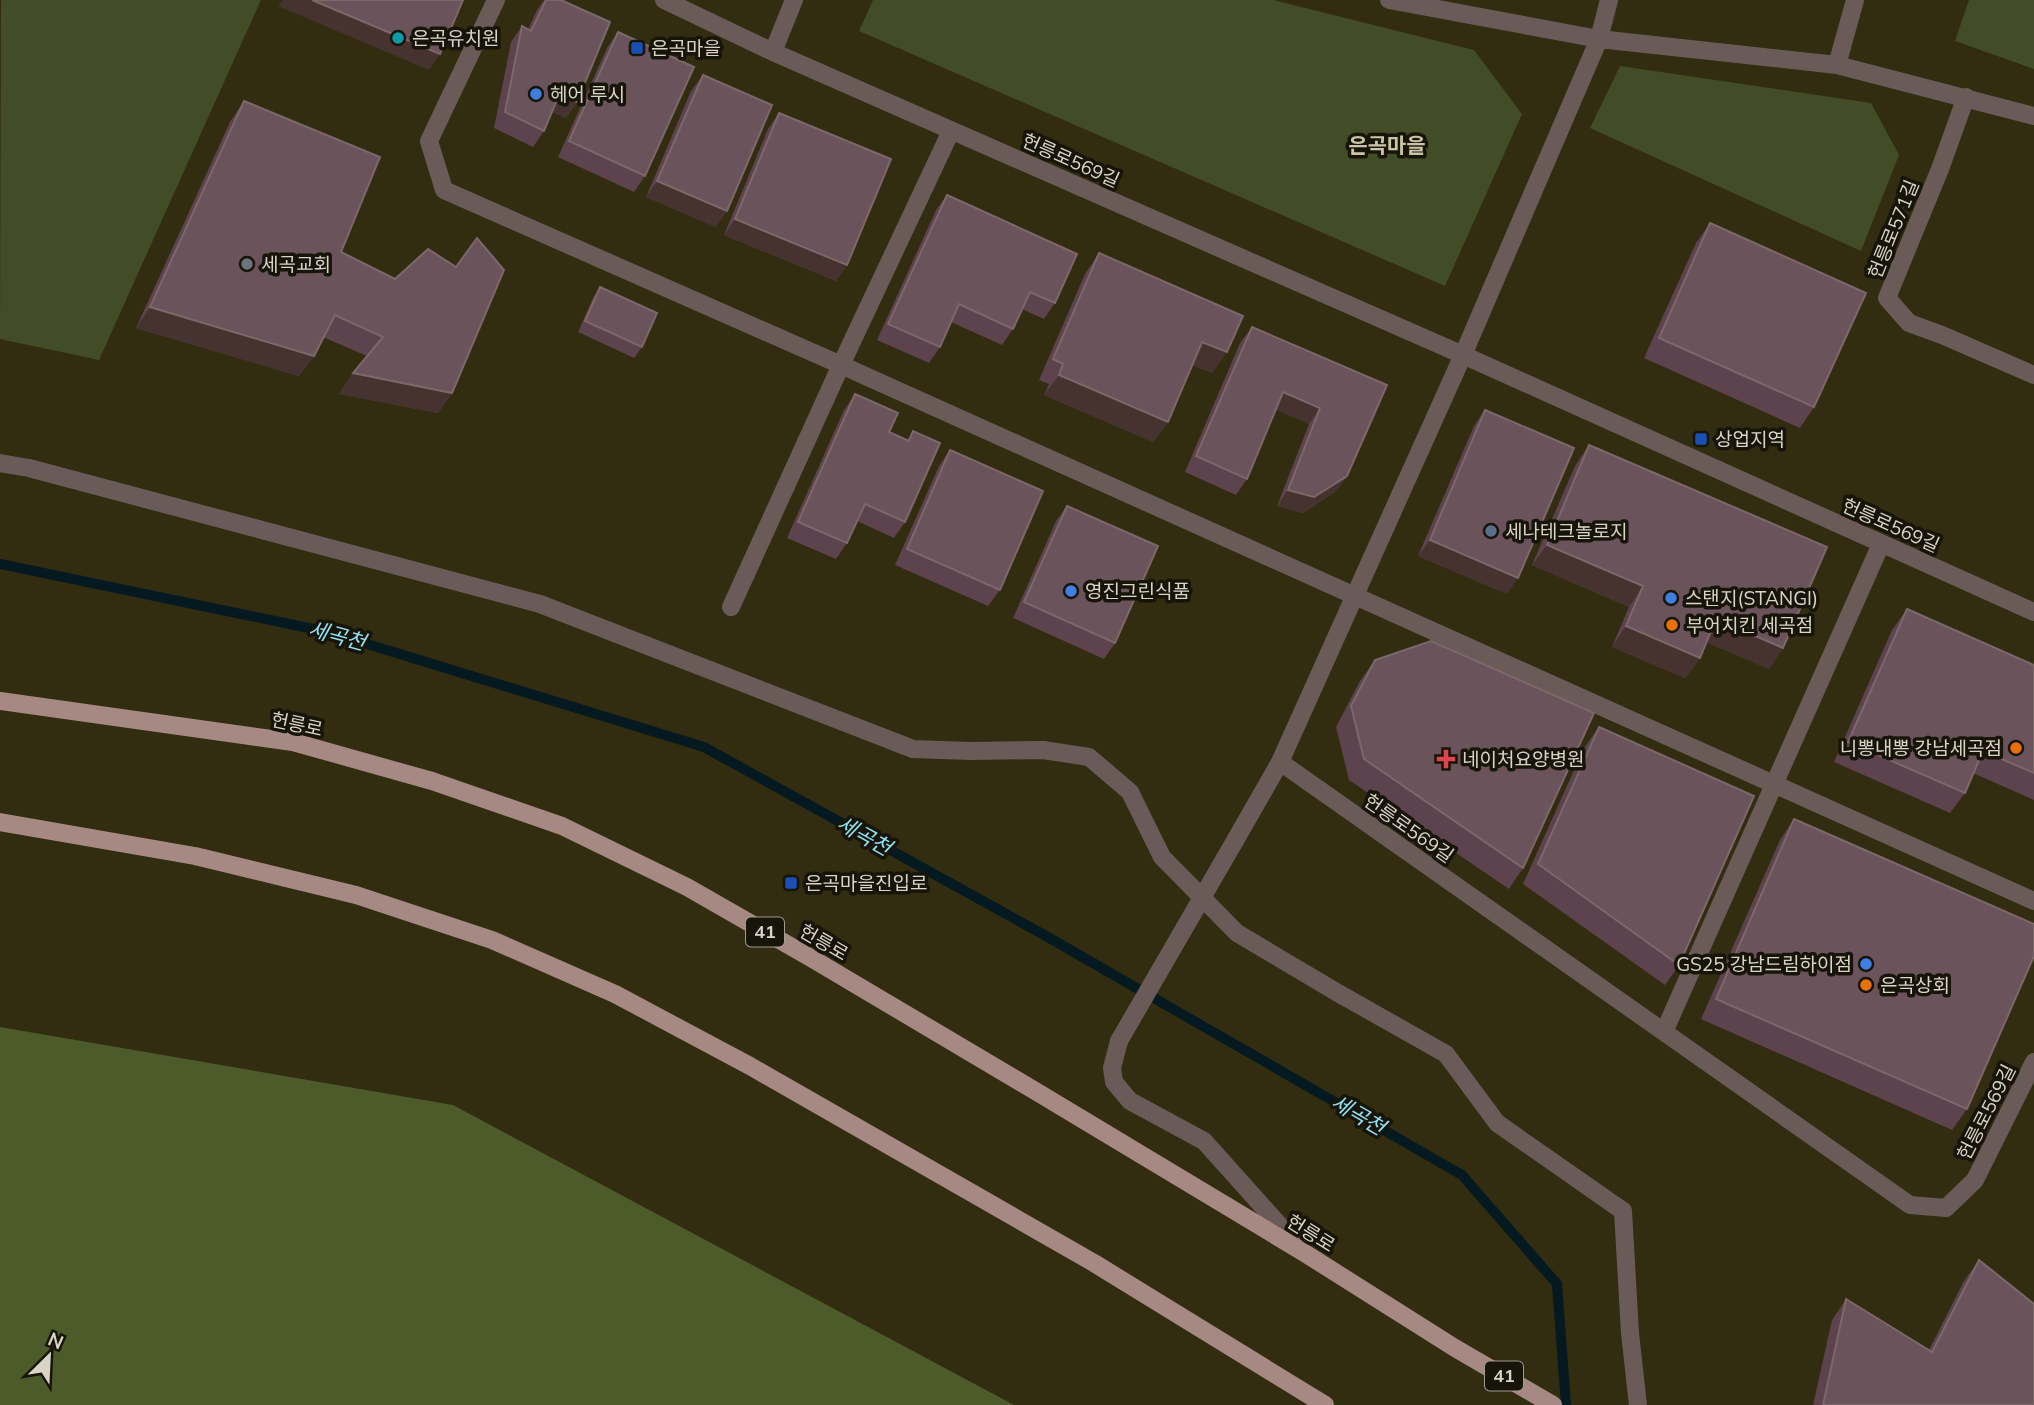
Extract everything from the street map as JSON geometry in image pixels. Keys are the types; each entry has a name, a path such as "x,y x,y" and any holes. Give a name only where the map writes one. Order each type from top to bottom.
{"main road":[{"name":"헌릉로","path":"0,701 293,742 432,781 562,826 687,887 811,958 1553,1405"},
{"path":"0,821 222,862 356,895 492,940 615,994 750,1066 1094,1263 1325,1405"}],"street":[{"path":"496,0 429,141 444,190 841,365 2034,901"},
{"name":"헌릉로569길","path":"664,0 773,52 1463,355 2034,612"},
{"path":"773,52 794,0"},
{"path":"1389,0 1599,39 1837,65 2034,116"},
{"path":"1303,1252 1204,1141 1130,1101 1114,1082 1112,1068 1119,1041 1280,762 1463,355 1599,39 1609,0"},
{"path":"1837,65 1855,0"},
{"name":"헌릉로571길","path":"1966,97 1940,169 1887,298 1909,323 2034,375"},
{"path":"731,607 951,131"},
{"path":"0,463 29,468 540,604 913,749 1043,750 1089,757 1130,792 1162,857 1237,933 1446,1054 1497,1123 1623,1212 1630,1333 1638,1405"},
{"path":"1664,1032 1881,544"},
{"name":"헌릉로569길","path":"1280,762 1910,1205 1946,1208 1975,1180 2034,1062"}],"green space":[{"path":"1,0 261,0 99,360 0,339"},
{"path":"873,0 1273,0 1474,50 1522,114 1445,286 859,31"},
{"path":"1969,0 2034,0 2034,69 1955,41"},
{"path":"1620,66 1871,103 1899,155 1861,251 1590,128"},
{"path":"0,1027 453,1105 1014,1405 0,1405"}],"building":[{"path":"312,0 463,0 440,54"},
{"path":"546,0 561,0 610,22 577,102 559,95 544,131 505,112 522,26 531,31"},
{"path":"618,32 694,67 645,176 569,141"},
{"path":"703,75 772,105 727,211 657,181"},
{"name":"세곡교회","path":"244,101 380,157 341,252 395,279 428,249 456,267 477,238 504,270 452,393 353,373 383,337 335,315 314,356 150,307"},
{"path":"779,113 891,159 847,265 735,219"},
{"path":"947,195 1077,254 1055,303 1030,292 1013,329 959,304 940,347 888,324"},
{"path":"1710,223 1866,293 1814,407 1659,338"},
{"path":"1099,253 1243,316 1227,352 1202,342 1168,422 1059,375 1063,364 1053,359"},
{"path":"600,287 657,313 642,347 585,321"},
{"path":"1252,327 1387,385 1347,476 1314,497 1288,490 1320,408 1283,392 1247,479 1196,456"},
{"path":"855,394 898,413 889,432 909,441 913,431 940,443 905,522 865,504 847,543 798,522"},
{"path":"1485,410 1574,448 1518,578 1430,540"},
{"path":"1589,445 1827,547 1783,648 1716,619 1700,658 1626,626 1643,586 1547,545"},
{"path":"950,450 1043,491 1000,590 907,549"},
{"path":"1067,506 1158,546 1115,643 1024,602"},
{"path":"1907,609 2034,665 2034,773 1983,751 1965,793 1848,742"},
{"path":"1431,641 1594,713 1523,868 1364,759 1351,706 1375,660"},
{"path":"1599,727 1754,796 1679,965 1538,864"},
{"name":"은곡상회","path":"1794,819 2034,924 2034,956 1967,1109 1716,999"},
{"path":"1979,1260 2034,1304 2034,1405 1823,1405 1846,1299 1932,1352"}],"waterway":[{"name":"세곡천","path":"0,564 328,632 704,747 1046,936 1462,1175 1557,1284 1566,1405"}],"place":[{"name":"은곡유치원","path":"398,38"},
{"name":"은곡마을","path":"637,48"},
{"name":"헤어 루시","path":"536,94"},
{"name":"세곡교회","path":"247,264"},
{"name":"상업지역","path":"1701,439"},
{"name":"세나테크놀로지","path":"1491,531"},
{"name":"영진그린식품","path":"1071,591"},
{"name":"스탠지(STANGI)","path":"1671,598"},
{"name":"부어치킨 세곡점","path":"1672,625"},
{"name":"니뽕내뽕 강남세곡점","path":"2016,748"},
{"name":"네이처요양병원","path":"1446,759"},
{"name":"은곡마을진입로","path":"791,883"},
{"name":"GS25 강남드림하이점","path":"1866,964"},
{"name":"은곡상회","path":"1866,985"}],"district":[{"name":"은곡마을","path":"1387,146"}]}
